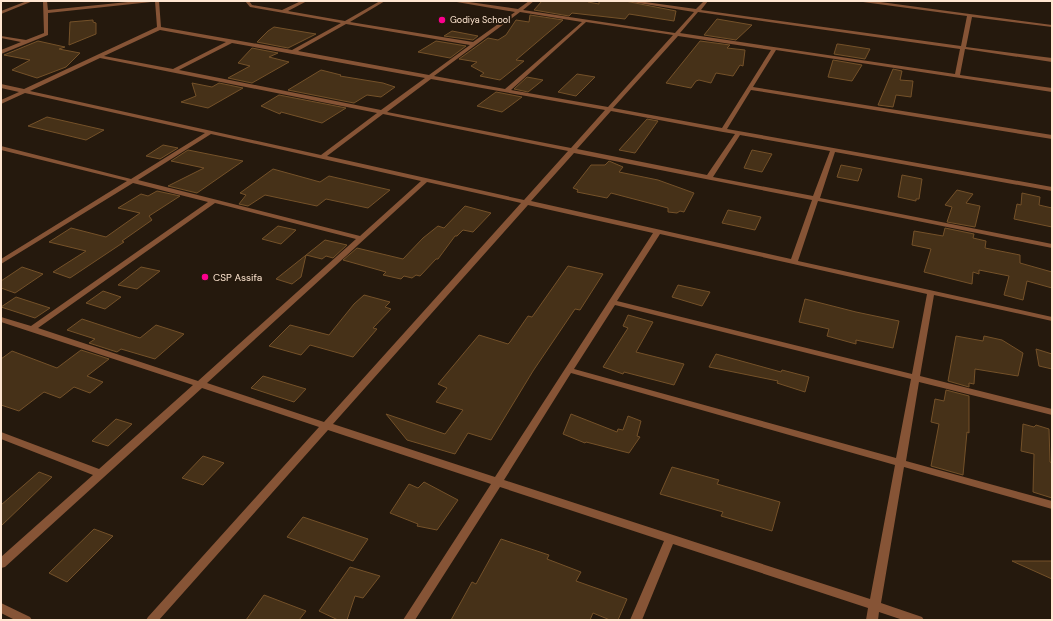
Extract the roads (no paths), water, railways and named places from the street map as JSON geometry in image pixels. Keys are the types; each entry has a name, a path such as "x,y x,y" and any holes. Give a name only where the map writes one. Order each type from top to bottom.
{"street":[{"path":"1,13 32,1"},
{"path":"1,52 46,34 45,1"},
{"path":"45,12 151,1"},
{"path":"157,1 159,28"},
{"path":"247,1 250,6 474,44"},
{"path":"284,12 305,1"},
{"path":"293,52 383,1"},
{"path":"452,1 1052,90"},
{"path":"322,157 532,1"},
{"path":"628,1 1052,60"},
{"path":"152,620 706,1"},
{"path":"863,1 1052,26"},
{"path":"957,76 970,15"},
{"path":"506,91 585,21"},
{"path":"1,102 159,28 1052,189"},
{"path":"1,37 27,42"},
{"path":"174,71 231,41"},
{"path":"723,130 774,49"},
{"path":"99,56 1052,246"},
{"path":"1,86 1052,319"},
{"path":"750,88 1052,137"},
{"path":"1,262 211,132"},
{"path":"709,178 738,132"},
{"path":"1,148 361,238"},
{"path":"794,262 833,150"},
{"path":"1,564 426,180"},
{"path":"32,329 214,202"},
{"path":"409,620 658,231"},
{"path":"872,620 932,292"},
{"path":"612,302 1052,412"},
{"path":"1,319 918,620"},
{"path":"569,370 1052,505"},
{"path":"1,435 101,474"},
{"path":"636,620 670,539"},
{"path":"1,608 26,620"}],"place":[{"name":"Godiya School","path":"442,20"},
{"name":"CSP Assifa","path":"205,277"}]}
